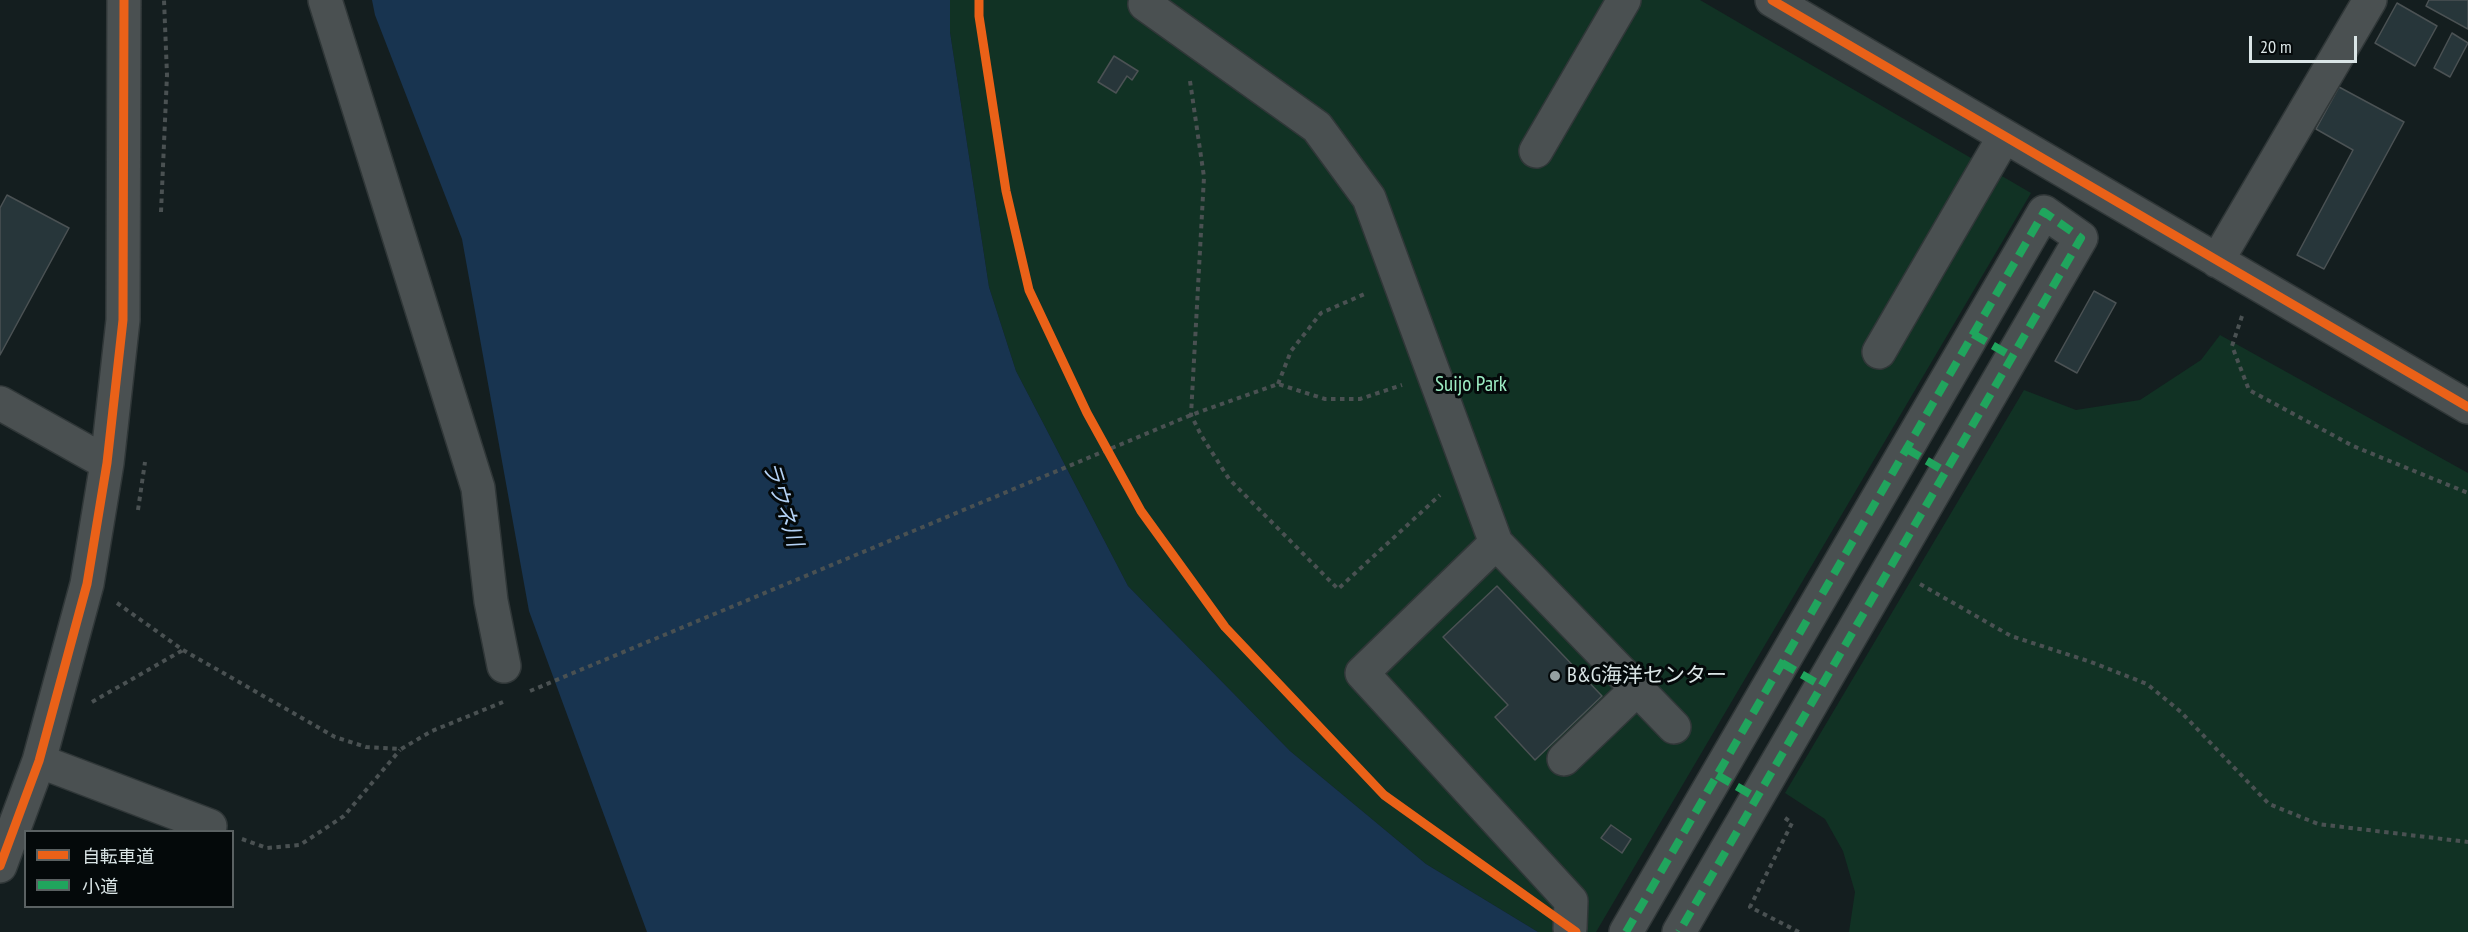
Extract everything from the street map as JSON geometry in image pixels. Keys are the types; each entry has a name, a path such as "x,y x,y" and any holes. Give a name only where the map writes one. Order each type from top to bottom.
{"street":[{"path":"0,866 39,761 87,584 107,463 123,320 124,0"},
{"path":"326,0 478,488 491,601 504,666"},
{"path":"1147,0 1145,4 1317,127 1370,198 1496,543 1674,727"},
{"path":"1536,151 1624,0"},
{"path":"1772,0 2468,407"},
{"path":"2217,261 2370,0"},
{"path":"1879,352 2004,137"},
{"path":"1626,932 2044,212 2082,238 1679,932"},
{"path":"1974,334 2013,357"},
{"path":"0,403 107,463"},
{"path":"1907,448 1946,472"},
{"path":"1496,543 1362,673 1571,901 1570,928"},
{"path":"1782,663 1821,686"},
{"path":"1564,759 1637,689"},
{"path":"39,761 218,830"},
{"path":"1717,775 1757,798"}],"path":[{"path":"1200,81 1190,74 1204,177 1191,415 1229,479 1338,589 1446,489"},
{"path":"1278,384 1291,351 1321,313 1378,289"},
{"path":"2243,312 2232,345 2249,390 2353,446 2468,493"},
{"path":"520,695 1148,435 1191,415 1278,384 1325,399 1359,399 1410,383"},
{"path":"1103,442 1114,462"},
{"path":"1890,567 2011,636 2091,662 2147,684 2181,712 2269,804 2318,824 2468,842"},
{"path":"116,603 183,650 335,737 366,747 401,749"},
{"path":"92,702 183,650"},
{"path":"234,836 267,848 300,845 344,816 401,749 432,731 509,699"},
{"path":"1757,798 1792,824 1750,907 1799,932"}],"green space":[{"name":"Suijo Park","path":"950,0 1700,0 2031,193 1596,932 1538,932 1426,864 1290,751 1128,586 1016,371 989,287 950,32"},
{"path":"2220,335 2468,473 2468,932 1849,932 1855,892 1843,851 1825,819 1785,793 2024,390 2076,410 2140,400 2201,360"}],"water":[{"name":"ラウネ川","path":"372,0 950,0 950,32 989,287 1016,371 1128,586 1290,751 1426,864 1538,932 647,932 529,611 462,239 375,15"}],"building":[{"path":"2429,0 2468,0 2468,29 2426,6"},
{"path":"2397,3 2437,26 2415,66 2375,43"},
{"path":"2452,33 2468,43 2450,77 2434,68"},
{"path":"1114,56 1138,71 1132,80 1127,76 1116,93 1098,82"},
{"path":"2339,87 2404,122 2324,269 2297,255 2353,150 2316,129"},
{"path":"7,195 69,228 0,355 0,208"},
{"path":"2094,291 2116,303 2077,373 2055,361"},
{"path":"1497,586 1602,696 1535,760 1495,717 1508,705 1443,637"},
{"path":"1611,825 1631,839 1622,853 1601,838"}],"marked path":[{"path":"1626,932 2044,212 2081,238 1679,932"},
{"path":"1973,334 2013,357"},
{"path":"1907,449 1946,472"},
{"path":"1782,663 1822,686"},
{"path":"1717,775 1757,798"}],"cycle path":[{"path":"0,866 39,761 87,584 107,463 123,320 124,0"},
{"path":"979,0 979,16 1006,191 1029,290 1087,413 1141,511 1225,627 1384,795 1576,932"},
{"path":"1772,0 2468,407"}],"place":[{"name":"B&G海洋センター","path":"1555,676"}]}
